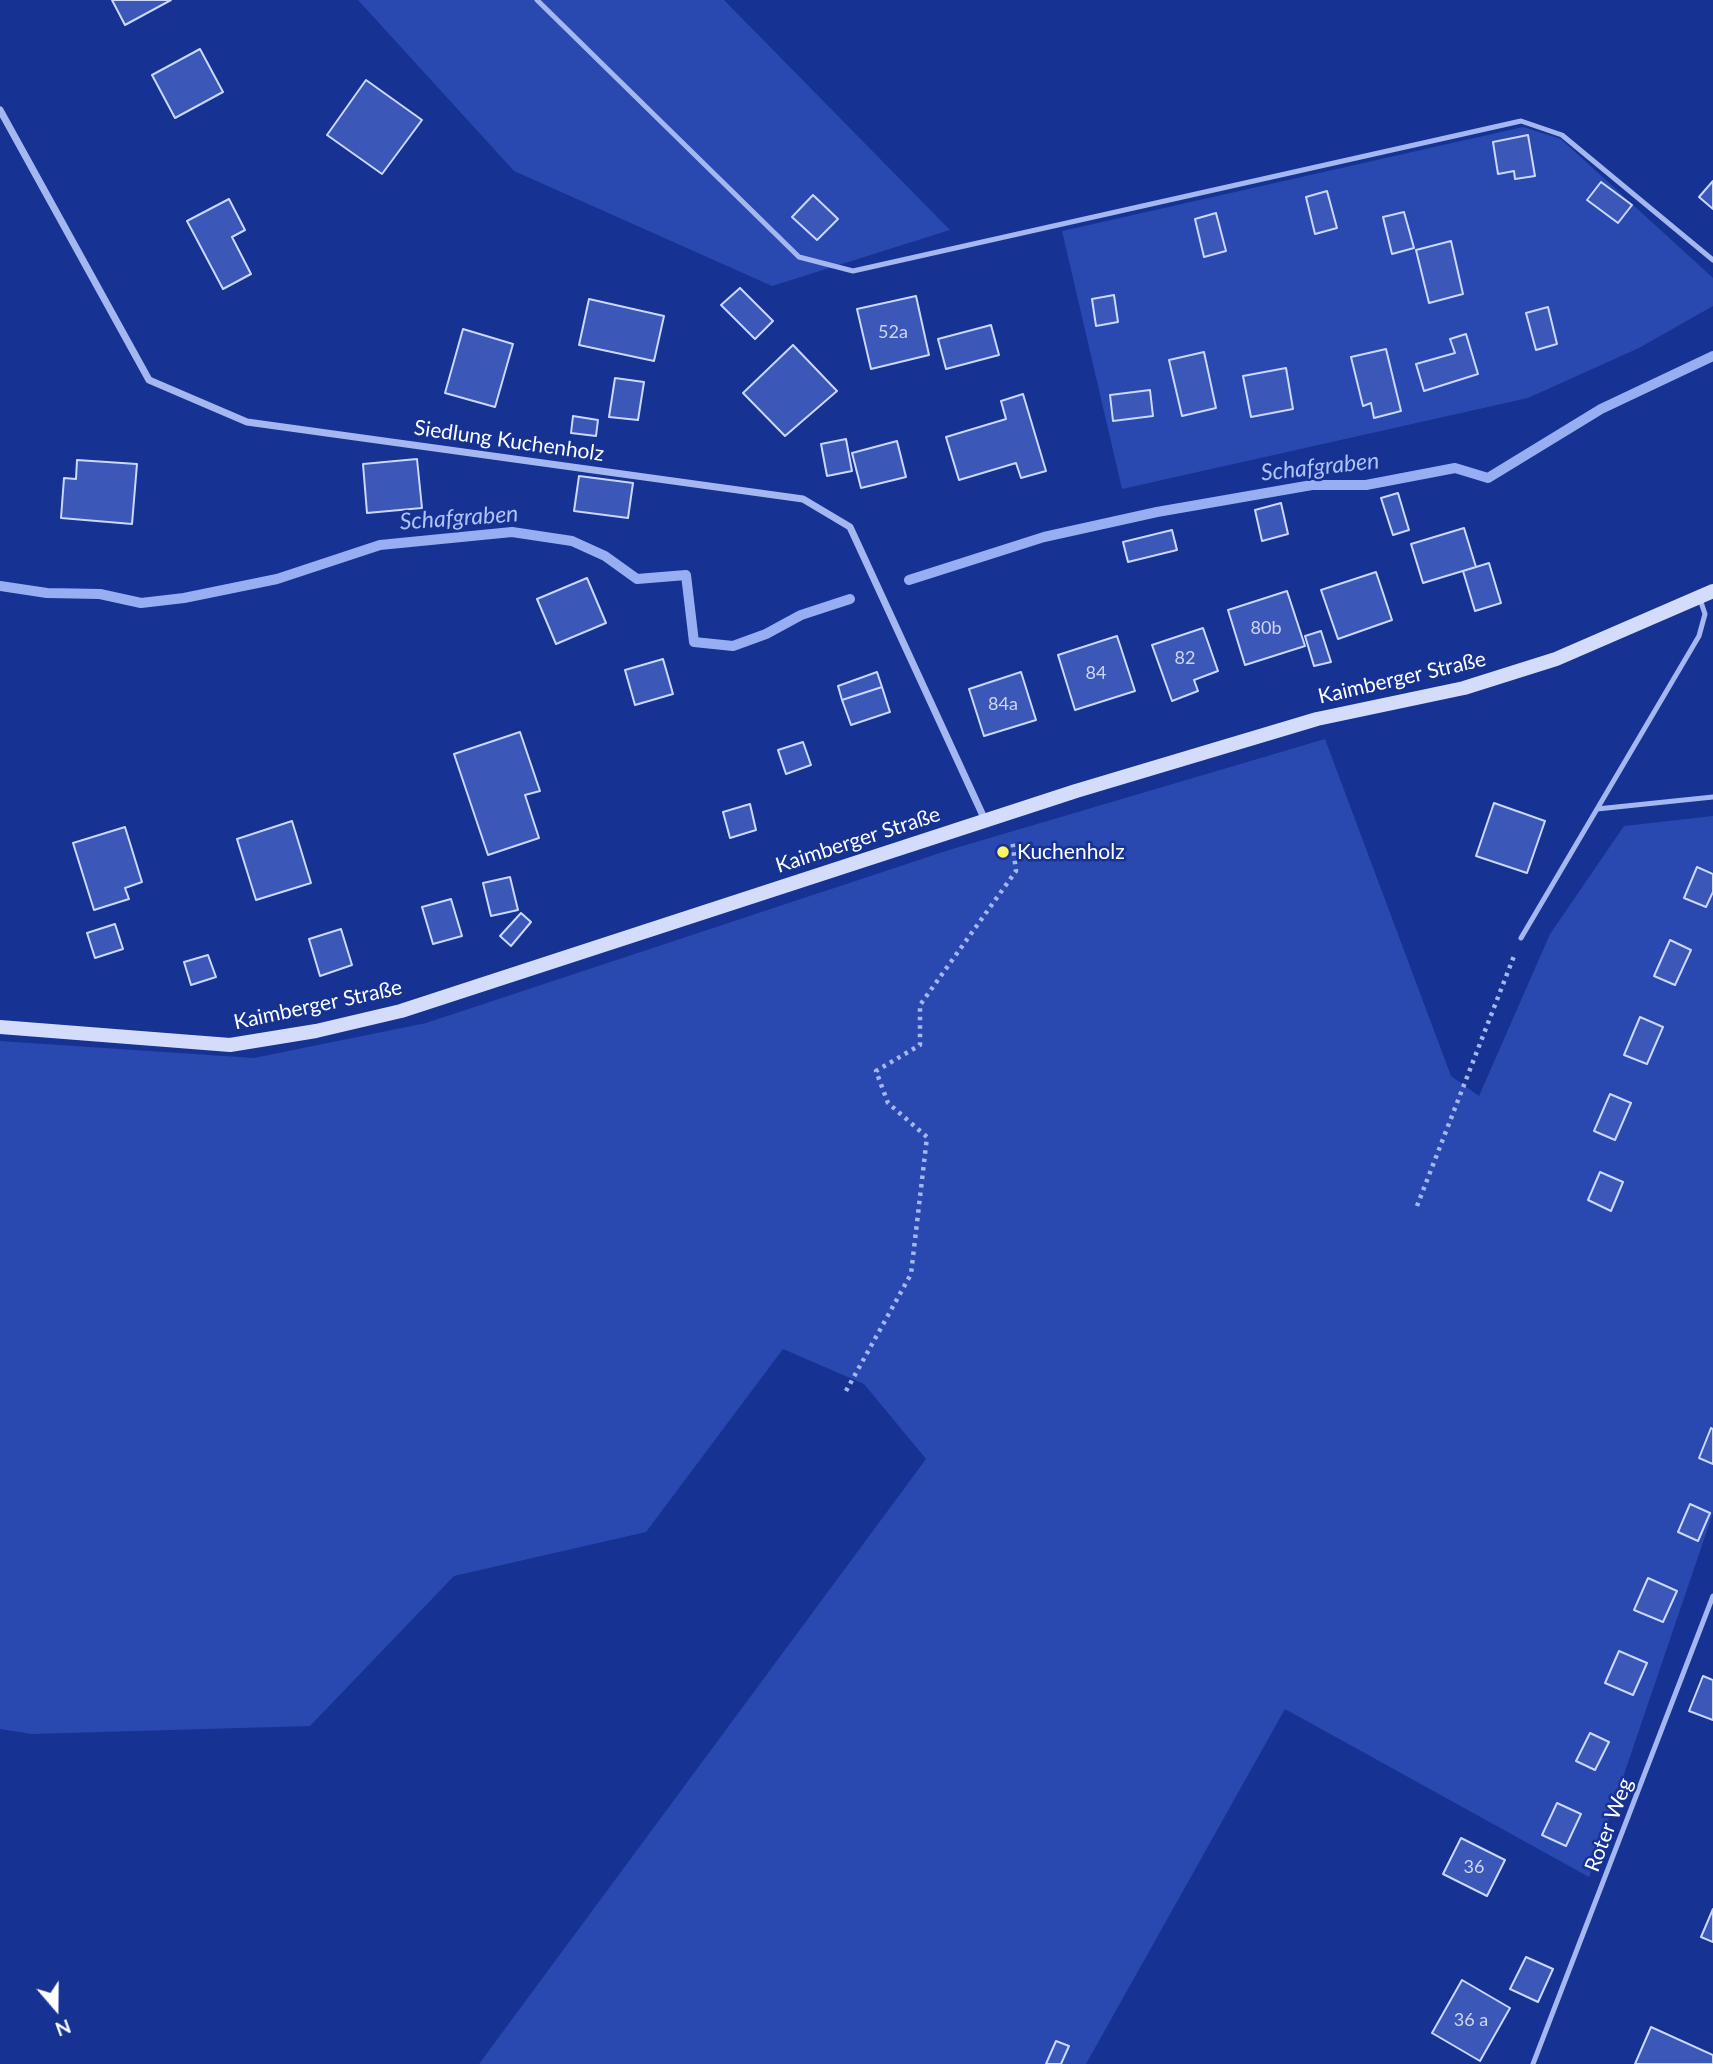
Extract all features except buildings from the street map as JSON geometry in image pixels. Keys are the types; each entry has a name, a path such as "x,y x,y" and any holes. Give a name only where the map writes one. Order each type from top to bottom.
{"main road":[{"name":"Kaimberger Straße","path":"0,1027 230,1045 316,1031 401,1011 986,821 1317,719 1464,688 1556,659 1706,595"}],"street":[{"name":"Siedlung Kuchenholz","path":"0,110 149,380 247,422 803,499 850,527 986,821"}],"lane":[{"path":"537,0 799,257 853,271 1521,121 1562,135 1713,260"},
{"path":"1521,938 1699,636 1705,614 1706,595"},
{"path":"1597,809 1713,797"},
{"name":"Roter Weg","path":"1533,2064 1713,1596"}],"path":[{"path":"846,1391 911,1274 927,1137 888,1103 876,1071 920,1045 920,1005 1016,871 1009,814"},
{"path":"1417,1206 1521,938"}],"shaded area":[{"path":"358,0 724,0 950,230 772,286 514,171"},
{"path":"1523,127 1561,139 1713,278 1713,306 1639,348 1528,398 1122,489 1062,231"},
{"path":"1325,739 1451,1076 1479,1096 1550,934 1624,826 1713,816 1713,1513 1589,1877 1285,1709 1086,2064 479,2064 926,1459 864,1384 783,1349 646,1532 454,1576 310,1726 32,1734 0,1729 0,1041 254,1058 426,1023 949,850"}],"waterway":[{"name":"Schafgraben","path":"909,580 1044,537 1157,512 1312,485 1366,485 1455,468 1488,478 1601,409 1713,356"},
{"name":"Schafgraben","path":"0,586 47,593 100,594 141,603 184,598 277,579 380,545 512,532 572,541 605,556 637,579 686,575 694,642 733,646 766,634 801,615 850,599"}],"place":[{"name":"Kuchenholz","path":"1003,852"}]}
